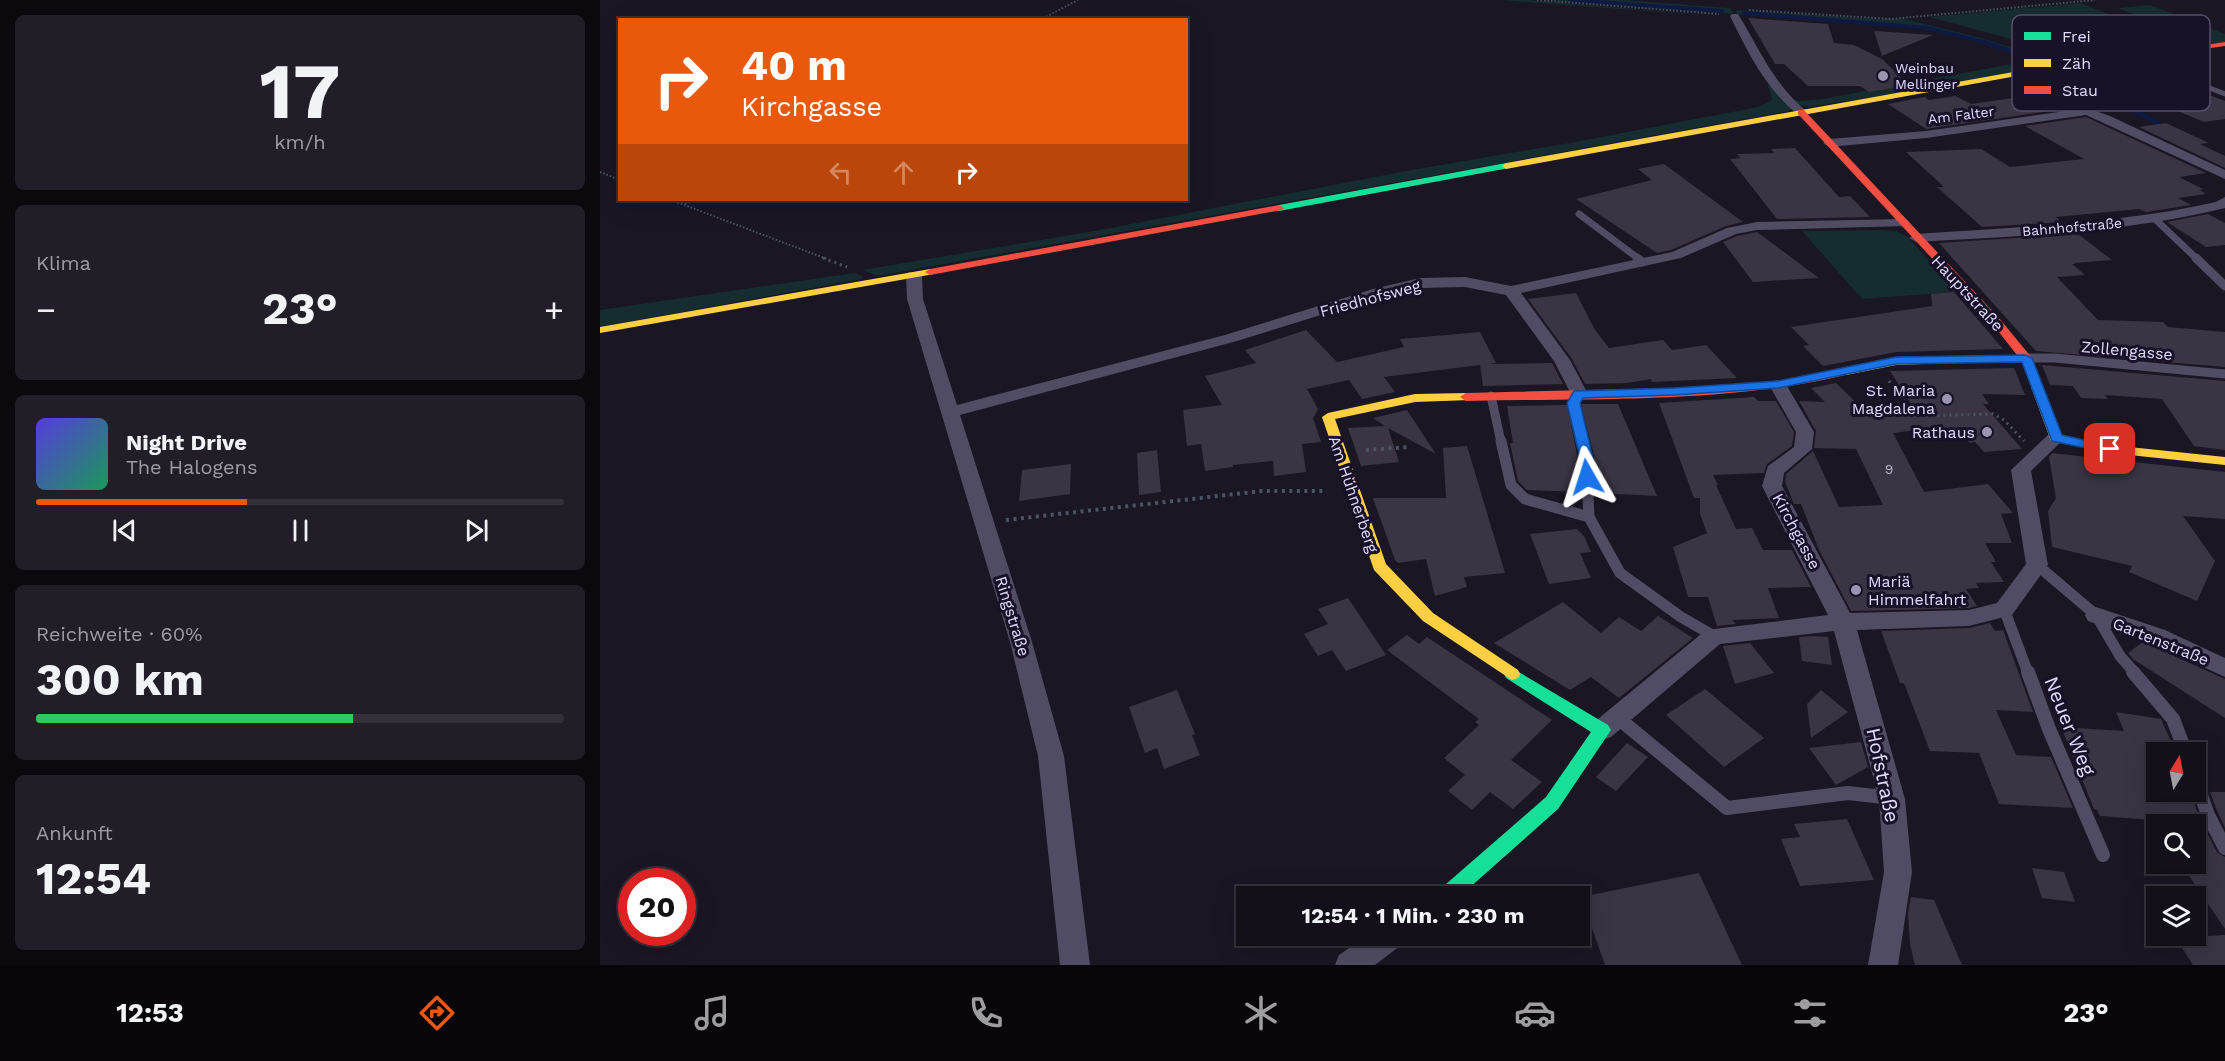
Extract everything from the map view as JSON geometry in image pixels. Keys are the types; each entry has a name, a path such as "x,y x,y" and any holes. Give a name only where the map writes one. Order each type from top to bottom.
{"street":[{"path":"1739,13 1773,83 1786,101 1801,112"},
{"path":"2210,46 2225,44"},
{"path":"600,330 872,283 2012,74"},
{"name":"Am Falter","path":"1829,143 1882,140 1968,130 2087,111 2225,175"},
{"name":"Hauptstraße","path":"1801,112 1902,223 1995,320 2026,358 2056,438"},
{"name":"Bahnhofstraße","path":"1916,238 2090,226 2155,219 2221,205 2225,201"},
{"name":"Friedhofsweg","path":"949,412 1231,338 1378,292 1420,283 1465,282 1511,291 1676,255 1732,231 1757,226 1902,223"},
{"name":"Ringstraße","path":"914,275 915,299 1021,642 1051,756 1075,965"},
{"path":"1511,291 1562,360 1578,394 1674,392 1778,385 1896,361 2026,358"},
{"name":"Kirchgasse","path":"1778,385 1805,432 1803,449 1775,470 1772,486 1843,622"},
{"name":"Am Hühnerberg","path":"1578,394 1415,398 1328,417 1338,452 1379,566 1428,617 1494,663 1610,724"},
{"path":"1458,886 1552,804 1610,724 1714,636 1843,622 1968,618 2004,609 2037,565 2020,470 2056,438 2110,449 2225,461"},
{"name":"Gartenstraße","path":"2096,615 2157,636 2225,668"},
{"name":"Hofstraße","path":"1843,622 1892,799 1898,872 1882,965"},
{"path":"1350,965 1376,946"}],"lane":[{"path":"2210,88 2225,94"},
{"path":"1579,214 1642,262"},
{"path":"2155,219 2225,286"},
{"name":"Zollengasse","path":"2026,358 2055,358 2225,374"},
{"path":"1578,394 1574,403 1586,458 1589,516 1620,573 1681,617 1714,636"},
{"path":"1491,396 1511,484 1524,499 1589,516"},
{"path":"2037,565 2096,615 2120,656 2173,719 2182,742"},
{"name":"Neuer Weg","path":"2004,609 2049,729 2103,855"},
{"name":"Am Hühnerberg","path":"1610,724 1727,807 1848,793 1892,799"},
{"path":"2204,802 2225,848"}],"path":[{"path":"1044,18 1078,0"},
{"path":"1537,0 1739,13 1892,19 2096,0"},
{"path":"600,172 618,179"},
{"path":"674,201 861,273 870,278 872,283"},
{"path":"685,204 692,201"},
{"path":"1878,366 1915,416 1993,414 2004,420 2037,455"},
{"path":"1338,452 1410,447"},
{"path":"984,523 1262,491 1352,492"}],"green space":[{"path":"1501,0 1528,0 1727,17"},
{"path":"1544,0 1624,0 1729,8 1733,12 1731,14"},
{"path":"2081,3 2110,15 2012,15 2012,39 1929,17"},
{"path":"2150,5 2176,15 2135,15 2118,8"},
{"path":"1736,10 1905,19 2012,48 2012,53 1961,37 1915,28 1737,14"},
{"path":"2210,28 2225,34 2225,42 2210,44"},
{"path":"2012,64 2012,75 1809,107 1796,104 1787,97 1799,101 1822,99"},
{"path":"1769,83 1782,100 1792,108 1789,111 878,276 862,270 1095,231 1411,170 1758,107 1772,100"},
{"path":"1802,231 1896,231 1908,237 1956,292 1862,299"},
{"path":"854,273 862,276 862,279 600,327 600,310"}],"building":[{"path":"1748,18 1828,24 1834,43 1854,45 1882,59 1909,85 1869,92 1860,86 1808,86 1784,64 1775,64"},
{"path":"1874,31 1933,35 1882,56"},
{"path":"2210,95 2225,101 2225,119 2204,122 2178,111 2210,111"},
{"path":"1955,96 1971,104 2012,98 2012,111 2049,111 1926,129 1888,104 1925,97 1929,100"},
{"path":"2086,117 2206,173 2179,177 2203,189 2200,190 2206,194 2178,198 2191,205 2146,212 2139,209 2056,217 2062,222 1982,227 1937,187 1944,187 1906,152 1981,149 2010,167 2084,159 2025,126"},
{"path":"2166,123 2209,143 2200,144 2225,156 2225,168 2139,127"},
{"path":"1795,148 1839,197 1850,196 1870,217 1777,219 1730,159 1740,158 1737,154 1774,153 1771,149"},
{"path":"1664,164 1743,222 1726,226 1671,250 1657,253 1576,199 1652,180 1638,169"},
{"path":"2208,214 2225,223 2225,245 2206,247 2167,222"},
{"path":"1757,232 1819,278 1753,282 1723,242 1737,236"},
{"path":"2078,234 2112,260 2074,263 2076,264 2072,264 2085,275 2057,277 2098,320 2163,322 2168,327 2225,332 2225,367 2036,351 1939,243"},
{"path":"1954,292 2003,349 1896,352 1823,366 1803,346 1809,345 1791,327 1932,306 1931,294"},
{"path":"1576,293 1595,330 1609,348 1663,340 1672,350 1706,345 1737,378 1652,382 1651,379 1627,383 1585,384 1572,359 1528,299"},
{"path":"1306,330 1337,362 1404,347 1400,339 1480,332 1496,363 1490,364 1552,363 1563,384 1483,386 1480,365 1384,377 1395,392 1362,399 1349,380 1307,389 1318,409 1313,418 1321,442 1302,444 1306,472 1274,476 1273,461 1233,465 1233,467 1205,471 1201,444 1187,446 1183,410 1222,405 1205,376 1256,363 1245,350"},
{"path":"2042,365 2225,381 2225,450 2194,446 2162,399 2105,395 2108,399 2081,398 2073,386 2050,385"},
{"path":"2014,368 2025,395 1982,394 1989,404 1983,404 2022,449 1984,452 1975,442 1970,443 1965,437 1950,437 1942,427 1893,433 1924,492 1988,484 2013,513 2001,514 2012,543 1985,543 1996,562 1991,562 2004,582 1976,583 1979,588 1966,589 1977,606 1969,608 1851,611 1819,550 1801,504 1794,504 1785,482 1786,474 1813,451 1839,507 1883,505 1856,449 1814,448 1816,431 1799,401 1825,402 1811,388 1836,383 1864,410 1911,404 1890,371"},
{"path":"1754,397 1758,401 1776,401 1794,432 1792,446 1767,464 1764,473 1713,475 1718,485 1716,485 1736,529 1752,528 1763,550 1792,550 1811,587 1768,588 1779,618 1732,620 1736,624 1717,626 1708,597 1688,597 1673,547 1707,533 1700,514 1700,498 1694,498 1659,403"},
{"path":"1581,404 1618,404 1657,496 1596,493 1594,456"},
{"path":"1567,405 1578,459 1580,492 1527,490 1518,481 1510,443 1513,443 1507,406"},
{"path":"1407,410 1436,454 1388,428 1399,462 1361,466 1348,428 1385,426 1373,418"},
{"path":"1467,446 1505,573 1464,577 1467,587 1435,596 1426,559 1398,563 1395,560 1373,498 1446,498 1443,448"},
{"path":"1157,450 1161,492 1139,495 1137,453"},
{"path":"2052,453 2225,472 2225,519 2183,516 2215,561 2197,601 2129,572 2132,566 2052,547 2048,511 2056,498 2049,457"},
{"path":"1071,464 1070,494 1019,501 1022,470"},
{"path":"1577,529 1584,536 1591,552 1580,553 1591,578 1549,584 1530,534"},
{"path":"1348,598 1386,655 1346,671 1332,650 1318,656 1304,634 1328,624 1318,609"},
{"path":"1563,602 1601,633 1619,617 1641,631 1658,616 1693,638 1619,698 1591,677 1570,690 1494,643"},
{"path":"1990,623 1995,631 2003,630 2033,712 1996,710 2016,755 2051,757 2073,808 1999,804 1979,753 1930,751 1904,683 1900,683 1881,631 1969,628"},
{"path":"1407,635 1419,644 1427,637 1552,720 1511,760 1542,782 1513,809 1490,792 1472,810 1448,791 1465,775 1444,758 1479,725 1475,722 1479,719 1387,650"},
{"path":"1799,637 1828,637 1832,665 1802,661"},
{"path":"2143,642 2225,679 2225,718 2133,659 2128,653"},
{"path":"1750,643 1774,673 1735,684 1723,646"},
{"path":"1705,689 1764,738 1724,767 1666,715"},
{"path":"1177,690 1195,734 1192,735 1200,755 1164,769 1157,748 1145,753 1129,707"},
{"path":"1821,690 1848,712 1811,738 1807,704"},
{"path":"2116,712 2161,719 2171,742 2146,742 2146,802 2194,802 2198,814 2146,814 2146,819 2100,816 2094,809 2061,727 2124,731"},
{"path":"1861,742 1868,767 1836,785 1809,748"},
{"path":"1627,743 1648,757 1616,791 1596,777"},
{"path":"2210,792 2225,792 2225,828 2217,811"},
{"path":"1847,819 1874,880 1800,886 1781,839 1800,837 1794,824"},
{"path":"2206,831 2217,852 2225,857 2225,929 2206,901 2206,886 2196,886 2188,874 2206,874"},
{"path":"2032,868 2064,872 2075,902 2042,898"},
{"path":"1699,873 1742,965 1605,965 1590,922 1590,895"},
{"path":"1911,897 1934,900 1962,965 1915,965 1910,944 1908,913"},
{"path":"2225,935 2225,965 2193,965 2181,946 2206,946 2206,936"}],"waterway":[{"path":"1570,0 1722,11"},
{"path":"1744,13 1927,28 2012,51"},
{"path":"2134,111 2142,115"},
{"path":"2139,113 2158,123"}],"traffic: fast":[{"path":"1279,208 1506,166"},
{"path":"1458,886 1552,803 1602,730 1512,674"}],"traffic: slow":[{"path":"1506,166 2012,74"},
{"path":"600,330 930,272"},
{"path":"1846,371 1896,361 2026,358"},
{"path":"2037,387 2056,438 2110,449 2225,461"},
{"path":"1466,397 1415,398 1328,417 1379,566 1428,617 1512,674"}],"traffic: jam":[{"path":"2210,46 2225,44"},
{"path":"1801,112 1995,320 2026,358 2037,387"},
{"path":"930,272 1279,208"},
{"path":"1466,397 1674,392 1778,385 1846,371"}],"place":[{"name":"Weinbau Mellinger","path":"1883,76"},
{"name":"St. Maria Magdalena","path":"1947,399"},
{"name":"Rathaus","path":"1987,432"},
{"name":"Mariä Himmelfahrt","path":"1856,590"}],"route":[{"path":"1587,477 1586,458 1574,403 1578,394 1674,392 1778,385 1896,361 2026,358 2056,438 2110,449"}]}
